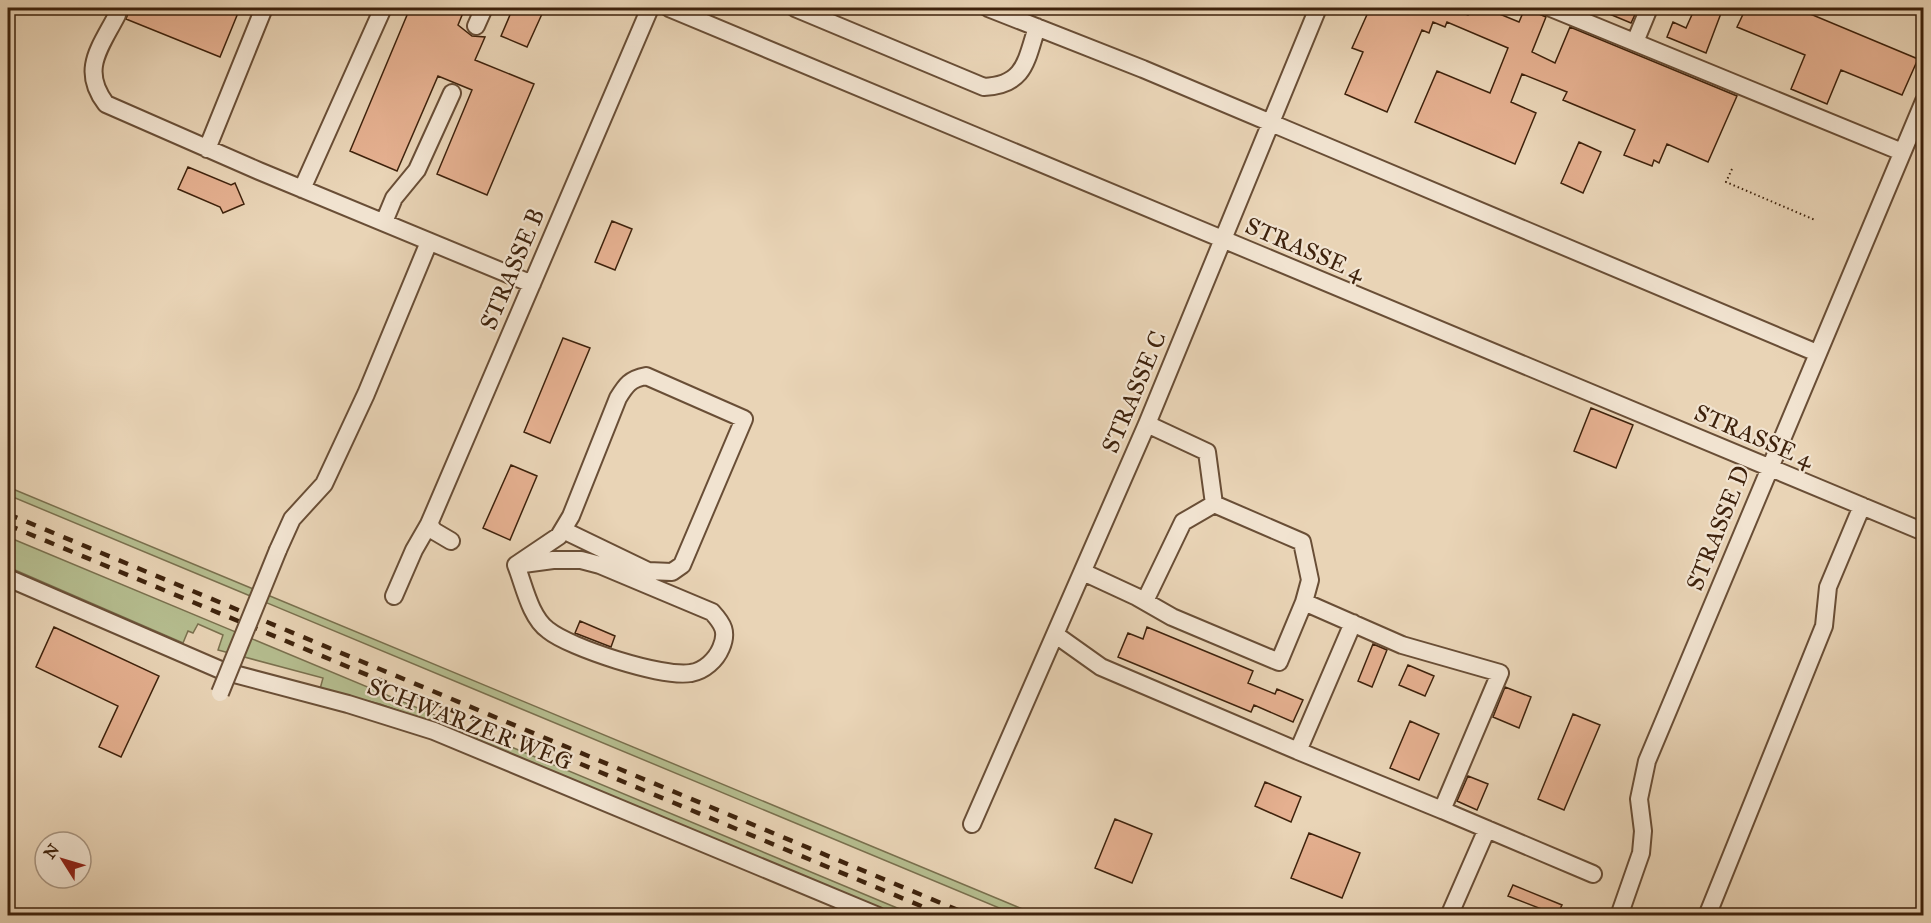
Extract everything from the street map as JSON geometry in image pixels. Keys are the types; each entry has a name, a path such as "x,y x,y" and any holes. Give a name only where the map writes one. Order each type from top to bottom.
{"street":[{"path":"207,149 264,8"},
{"path":"302,189 382,8"},
{"path":"476,26 484,8"},
{"name":"STRASSE B","path":"394,596 414,550 429,524 650,8"},
{"name":"STRASSE 4","path":"669,8 1923,532"},
{"path":"795,8 984,87 1002,86 1014,80 1024,66 1036,27"},
{"path":"988,8 1271,123 1817,353"},
{"name":"STRASSE C","path":"972,824 988,792 1147,424 1318,8"},
{"path":"1551,8 1902,152"},
{"path":"1635,42 1649,8"},
{"path":"117,15 96,56 92,78 98,93 106,104 207,149 532,284"},
{"path":"384,222 394,198 417,170 452,93"},
{"name":"STRASSE D","path":"1619,915 1641,853 1643,831 1639,799 1644,771 1768,468 1923,101"},
{"path":"220,693 292,519 324,484 366,394 429,242"},
{"path":"516,565 559,536 562,530 571,516 618,398 627,383 635,378 646,376 744,418 682,565 672,572 648,571 562,530"},
{"path":"1147,424 1207,452 1214,504"},
{"path":"1145,601 1182,522 1214,504"},
{"path":"1083,572 1145,601 1172,617 1279,662 1304,602 1310,580 1302,542 1214,504"},
{"path":"1707,915 1824,626 1828,587 1862,506"},
{"path":"429,524 434,531 451,541"},
{"path":"553,560 581,560 600,565 711,612 722,623 725,636 721,648 715,660 692,673 677,673 600,657 547,630 535,614 516,565 553,560"},
{"name":"SCHWARZER WEG","path":"8,578 223,671 348,704 434,731 878,915"},
{"path":"1304,602 1402,645 1500,673 1442,810"},
{"path":"1298,751 1353,623"},
{"path":"1056,635 1101,667 1593,873"},
{"path":"1449,915 1487,829"}],"path":[{"path":"1732,169 1726,182 1815,220"}],"green space":[{"path":"8,487 1037,915 1016,915 8,495"},
{"path":"8,537 914,915 894,915 433,723 380,704 320,689 323,678 218,650 223,635 198,624 193,633 188,631 183,643 8,567"}],"building":[{"path":"130,8 240,8 220,57 126,19"},
{"path":"410,8 465,8 458,25 472,36 485,37 475,60 534,84 487,195 437,174 472,90 438,76 397,171 350,151"},
{"path":"513,8 527,8 542,14 527,47 501,36"},
{"path":"1370,8 1451,8 1468,15 1471,8 1485,8 1519,22 1525,8 1546,17 1532,52 1555,63 1570,27 1737,96 1708,162 1667,144 1659,163 1654,160 1652,166 1624,155 1635,130 1563,100 1567,92 1522,74 1511,102 1536,113 1515,164 1415,122 1437,71 1490,93 1508,48 1447,22 1445,27 1433,22 1429,33 1422,30 1387,112 1345,94 1363,52 1352,48"},
{"path":"1595,8 1638,8 1631,23"},
{"path":"1695,8 1723,8 1706,53 1667,37 1673,22 1686,28"},
{"path":"1746,8 1796,8 1918,59 1902,95 1841,70 1827,104 1791,89 1805,55 1737,27"},
{"path":"1579,142 1601,152 1583,193 1561,183"},
{"path":"188,167 231,185 235,183 244,204 223,213 220,207 178,189"},
{"path":"612,221 632,229 615,270 595,262"},
{"path":"563,338 590,348 550,443 524,432"},
{"path":"1591,408 1633,425 1616,468 1574,451"},
{"path":"511,465 537,476 510,540 483,528"},
{"path":"580,621 615,636 611,647 575,633"},
{"path":"54,627 159,676 121,757 99,747 118,706 36,667"},
{"path":"1147,627 1253,671 1248,683 1275,694 1277,689 1303,700 1293,722 1254,705 1251,712 1118,657 1128,633 1143,639"},
{"path":"1373,644 1387,650 1372,687 1358,681"},
{"path":"1408,665 1434,676 1425,696 1399,685"},
{"path":"1505,687 1531,697 1519,728 1493,717"},
{"path":"1573,714 1600,725 1564,810 1538,799"},
{"path":"1410,721 1439,734 1419,780 1390,768"},
{"path":"1468,776 1488,784 1477,810 1457,801"},
{"path":"1265,782 1301,797 1291,822 1255,806"},
{"path":"1115,819 1152,834 1132,883 1095,868"},
{"path":"1309,833 1360,853 1342,898 1291,878"},
{"path":"1513,885 1562,905 1557,915 1508,896"}],"railway":[{"path":"8,514 972,916"},
{"path":"8,525 945,916"}]}
